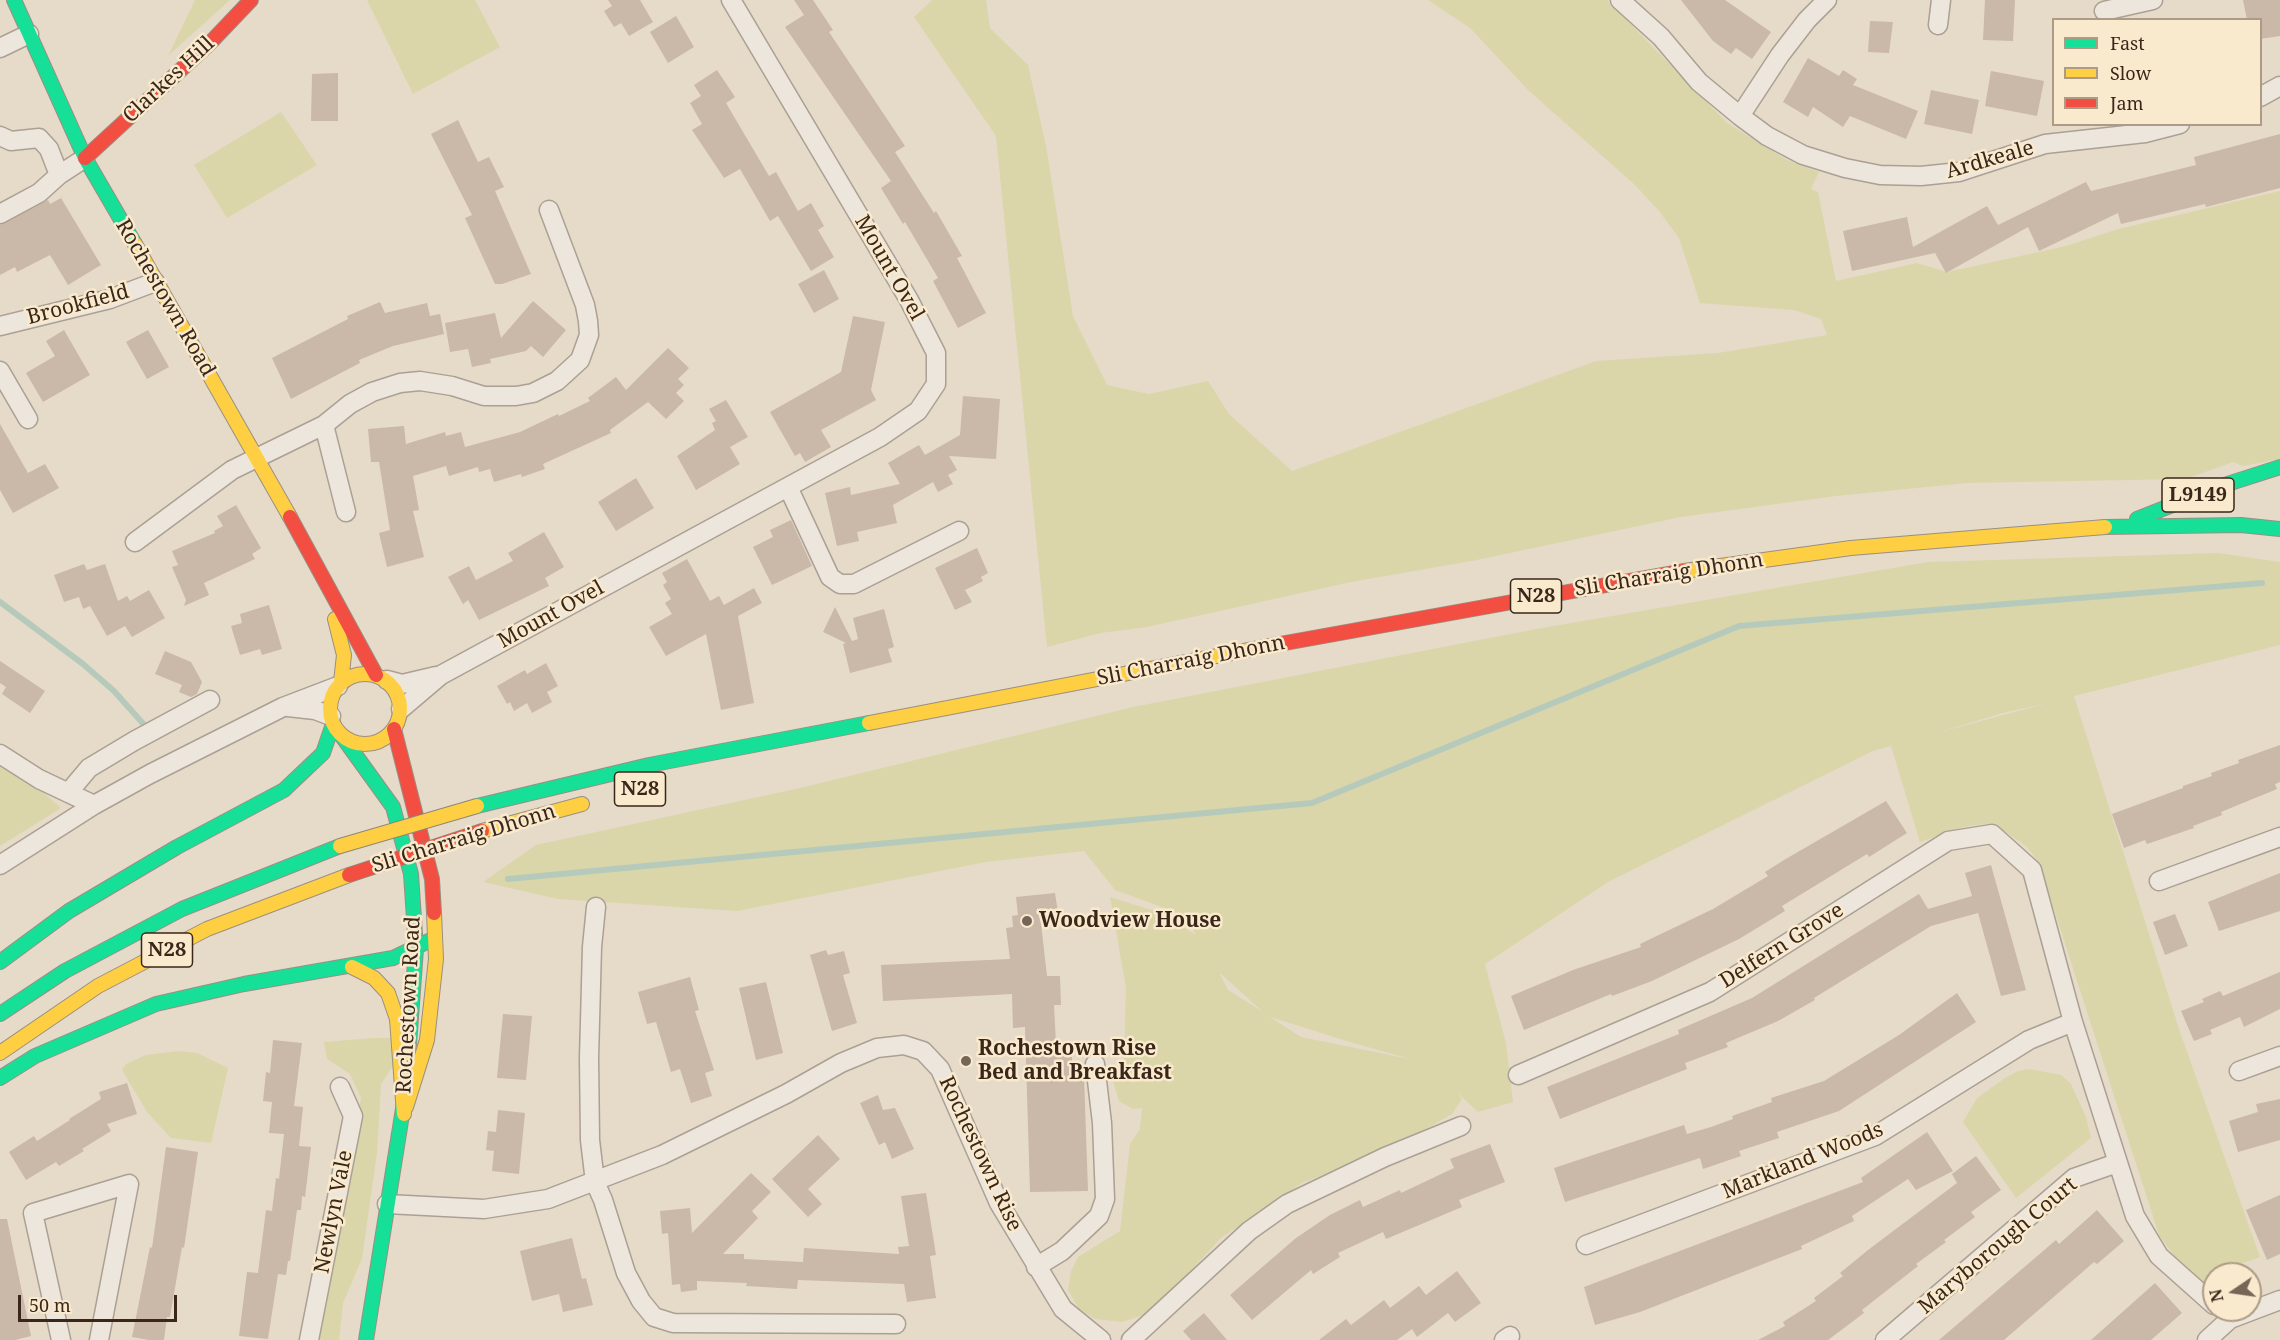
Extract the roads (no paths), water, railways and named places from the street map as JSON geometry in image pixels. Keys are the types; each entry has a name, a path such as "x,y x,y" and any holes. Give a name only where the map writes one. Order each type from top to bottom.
{"main road":[{"name":"Rochestown Road","path":"14,0 85,158 257,457 327,589 382,678"},
{"name":"Clarkes Hill","path":"85,158 211,42 251,0"},
{"name":"L9149","path":"2118,526 2218,487 2280,467"},
{"name":"Sli Charraig Dhonn","path":"0,1014 65,971 182,909 340,846 477,807 649,765 1208,657 1653,575 1851,548 2118,526 2241,525 2280,529"},
{"name":"Rochestown Road","path":"327,589 344,656 340,684"},
{"path":"0,962 69,911 177,847 284,790 323,753 335,725 331,700 340,684 358,674 382,678 397,693 401,709 394,729 386,738 363,744 351,742 335,725"},
{"name":"Sli Charraig Dhonn","path":"845,742 959,706"},
{"name":"Rochestown Road","path":"335,725 393,807 411,874 416,949 404,1114 387,1204 366,1340"},
{"name":"Rochestown Road","path":"394,729 432,879 436,959 427,1040 416,1082 404,1114"},
{"name":"Sli Charraig Dhonn","path":"0,1053 98,986 207,929 349,875 482,831 594,801"},
{"path":"0,1078 35,1056 156,1004 244,984 352,968 393,958 435,938"},
{"path":"352,968 374,978 388,993 397,1019 404,1114"}],"street":[{"name":"Mount Ovel","path":"401,709 441,675 556,611 789,489 880,437 918,411 936,384 936,353 909,300 731,0"},
{"name":"Ardkeale","path":"1620,0 1661,37 1699,82 1740,116 1767,136 1803,155 1845,168 1880,175 1921,176 1959,172 2045,144 2145,133 2172,126"},
{"path":"1740,116 1780,55 1807,20 1827,0"},
{"path":"1938,25 1941,0"},
{"path":"2104,11 2153,0"},
{"path":"0,48 29,34"},
{"path":"2262,96 2280,86"},
{"path":"0,136 11,141 39,138 50,149 59,176"},
{"path":"0,214 39,193 85,158"},
{"path":"135,542 232,470 324,425 366,396 400,383 434,382 484,396 516,396 533,393 557,381 580,360 589,335 585,304 549,210"},
{"name":"Brookfield","path":"0,326 110,299 155,282"},
{"path":"0,371 28,419"},
{"path":"324,425 346,512"},
{"path":"789,489 830,577 840,584 854,584 959,531"},
{"name":"Mount Ovel","path":"382,678 402,684 441,675"},
{"path":"0,865 94,805 284,707 340,684"},
{"path":"68,793 89,768 210,700"},
{"path":"284,707 315,710 335,725"},
{"path":"0,754 39,779 94,805"},
{"name":"Delfern Grove","path":"1518,1075 1710,992 1948,841 1992,834 2032,870 2073,1023"},
{"path":"2159,881 2280,837"},
{"path":"596,907 592,947 589,1058 590,1140 595,1182 626,1273 641,1301 654,1317 673,1323 896,1324"},
{"path":"2073,1023 2135,1216 2159,1256 2202,1294"},
{"name":"Markland Woods","path":"1586,1245 1875,1136 2029,1040 2073,1023"},
{"name":"Rochestown Rise","path":"387,1204 484,1209 548,1199 662,1155 786,1094 841,1063 877,1048 904,1045 923,1051 940,1069 999,1203 1036,1267 1063,1309 1101,1340"},
{"path":"2239,1071 2280,1056"},
{"path":"1036,1267 1062,1251 1099,1215 1105,1199 1102,1123 1095,1064"},
{"name":"Newlyn Vale","path":"309,1340 353,1116 340,1087"},
{"path":"1131,1340 1249,1230 1287,1204 1385,1157 1461,1126"},
{"name":"Maryborough Court","path":"1886,1340 2074,1178 2117,1163"},
{"path":"61,1340 33,1213 129,1184 99,1340"},
{"path":"2262,1305 2280,1300"},
{"path":"2207,1340 2220,1322"}],"waterway":[{"path":"508,879 1312,803 1739,626 2262,583"},
{"path":"0,602 83,664 114,691 147,728"}],"place":[{"name":"Woodview House","path":"1027,921"},
{"name":"Rochestown Rise Bed and Breakfast","path":"966,1061"}]}
